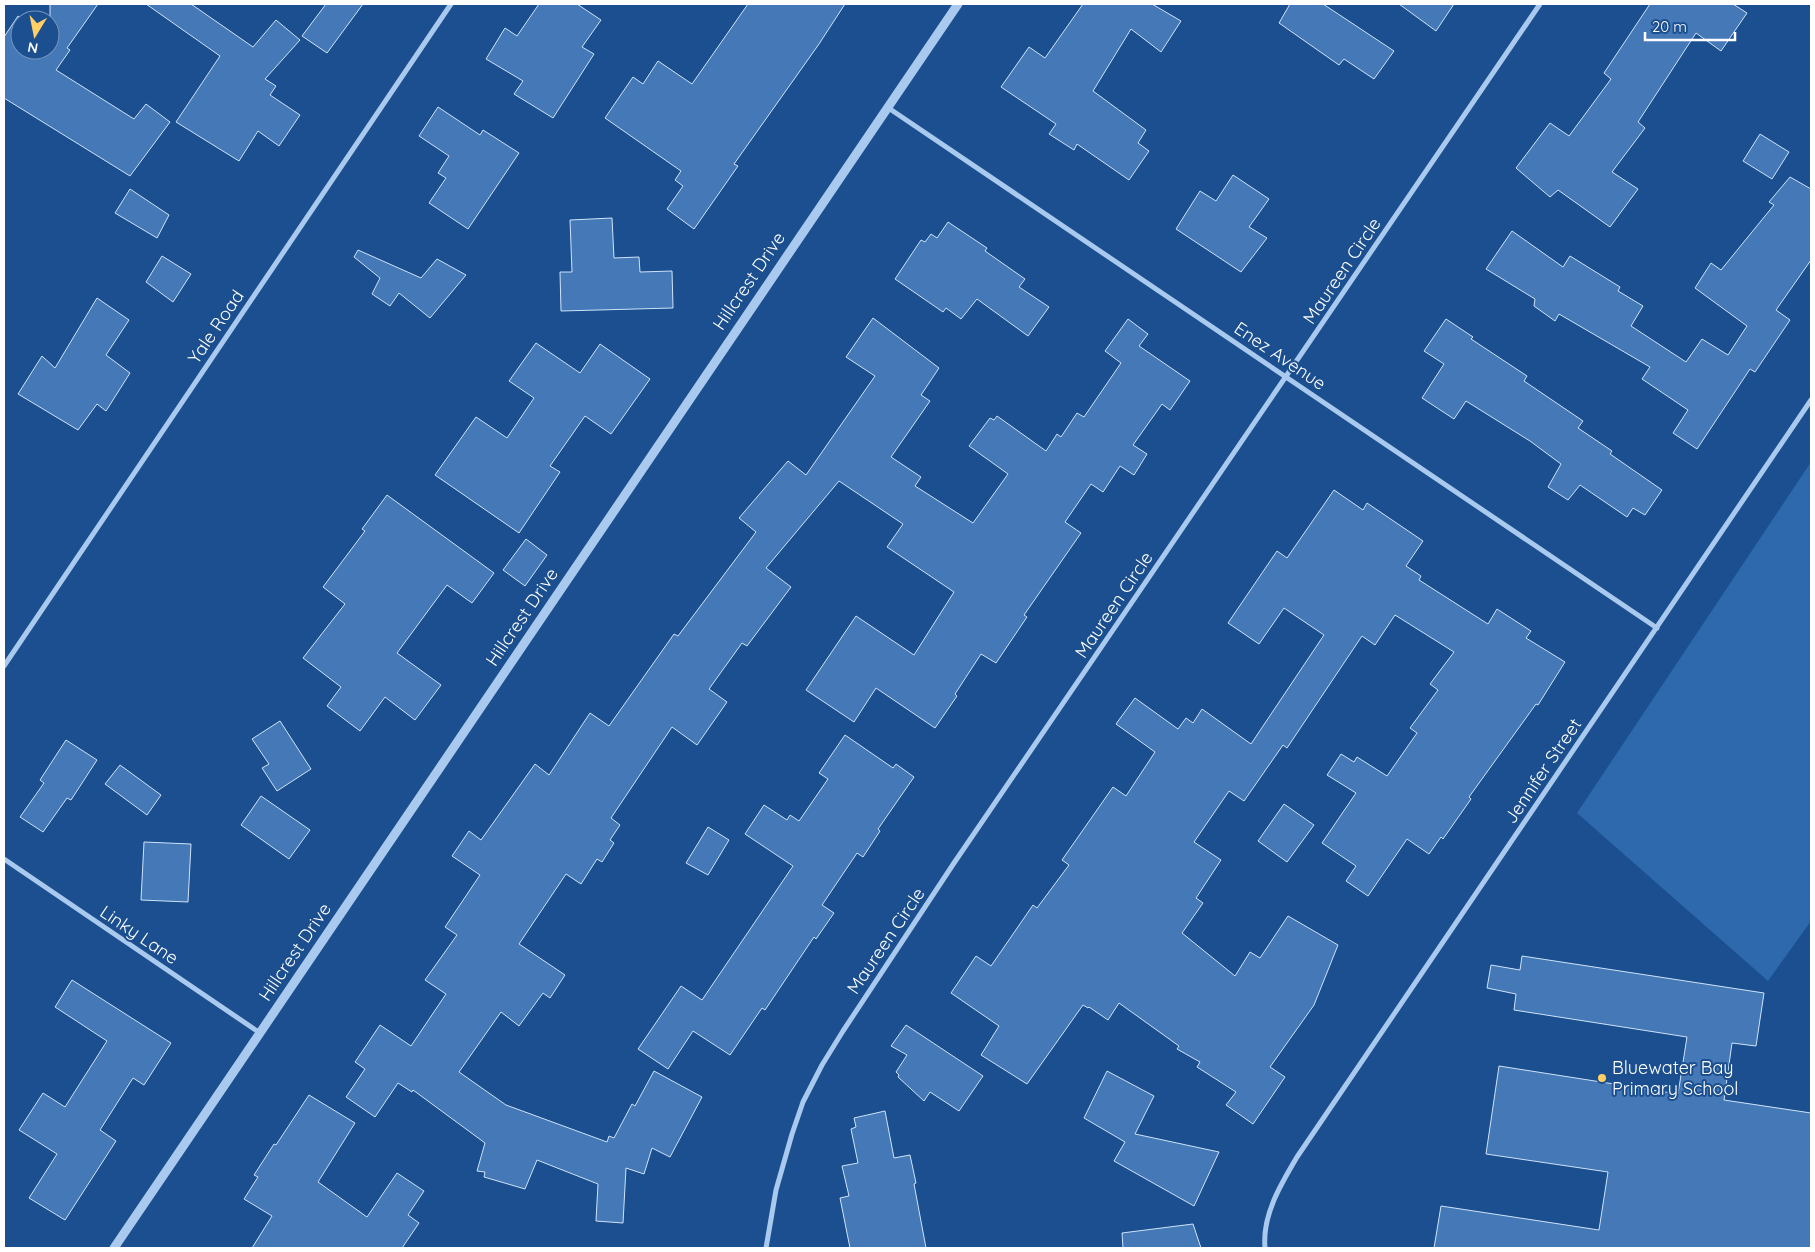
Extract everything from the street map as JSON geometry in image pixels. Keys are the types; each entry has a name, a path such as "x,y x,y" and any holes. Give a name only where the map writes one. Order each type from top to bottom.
{"street":[{"name":"Yale Road","path":"4,666 451,4"},
{"name":"Hillcrest Drive","path":"118,1247 260,1033 958,4"},
{"name":"Maureen Circle","path":"766,1248 776,1190 792,1134 803,1102 822,1065 954,863 1540,4"},
{"name":"Enez Avenue","path":"887,106 1657,628"},
{"name":"Jennifer Street","path":"1265,1248 1267,1221 1278,1188 1297,1157 1811,400"},
{"name":"Linky Lane","path":"4,859 260,1033"}],"shaded area":[{"path":"1811,462 1811,921 1768,981 1577,813"}],"building":[{"path":"50,4 98,4 67,48 70,50 56,70 134,119 146,104 170,122 130,176 4,98 4,37 10,28 10,60 60,60 60,10 50,10"},
{"path":"146,4 191,4 253,47 276,20 300,40 265,79 276,86 270,95 300,115 279,146 258,131 239,161 176,122 220,56"},
{"path":"326,4 363,4 327,53 302,36"},
{"path":"539,4 577,4 601,20 582,47 594,54 553,118 514,94 523,81 486,59 505,28 517,36"},
{"path":"748,4 845,4 734,164 738,166 694,229 667,209 683,186 675,180 681,171 605,118 633,77 643,84 658,61 692,84"},
{"path":"1083,4 1152,4 1181,21 1161,52 1131,29 1093,91 1146,130 1138,143 1149,151 1129,180 1077,144 1074,150 1049,134 1056,124 1001,87 1029,47 1045,58"},
{"path":"1290,4 1323,4 1394,51 1374,79 1344,59 1339,65 1279,23"},
{"path":"1399,4 1454,4 1436,31"},
{"path":"1650,4 1733,4 1747,13 1721,51 1696,33 1638,122 1645,128 1612,172 1638,189 1610,227 1558,190 1550,197 1516,168 1550,123 1569,136 1611,79 1604,73"},
{"path":"438,107 480,135 483,130 519,153 468,229 429,203 446,178 438,173 449,156 419,136"},
{"path":"1760,134 1789,152 1772,179 1743,161"},
{"path":"1233,175 1269,199 1249,227 1267,238 1241,272 1176,229 1200,191 1216,201"},
{"path":"1790,177 1811,189 1811,260 1776,310 1790,320 1755,372 1750,369 1697,449 1673,433 1688,410 1642,379 1650,367 1559,314 1555,321 1534,306 1535,299 1486,269 1512,231 1563,267 1570,256 1620,287 1618,291 1643,306 1631,326 1686,362 1702,339 1728,355 1747,326 1695,288 1711,263 1721,270 1774,205 1769,202"},
{"path":"130,189 169,215 157,238 115,213"},
{"path":"612,218 614,258 639,257 640,272 672,271 673,308 561,311 560,272 572,272 570,220"},
{"path":"948,222 987,248 985,251 1025,279 1019,287 1049,307 1028,336 977,299 961,319 946,308 943,312 895,279 921,240 925,242 931,234 937,238"},
{"path":"358,250 421,278 437,259 466,275 430,318 399,293 390,306 372,294 380,278 354,257"},
{"path":"162,256 191,274 173,302 146,282"},
{"path":"97,298 129,320 106,355 130,373 106,411 97,404 78,430 18,394 42,356 55,368"},
{"path":"873,318 939,368 921,395 930,401 891,457 921,477 915,486 973,523 1008,474 969,446 990,418 994,420 997,416 1046,451 1057,434 1061,437 1077,413 1084,417 1121,363 1105,351 1128,319 1148,334 1139,346 1190,381 1170,410 1162,404 1133,445 1147,454 1134,475 1120,466 1103,492 1091,484 1065,522 1081,533 1024,615 1027,617 996,663 981,654 955,694 957,696 935,728 876,688 854,722 806,690 856,616 914,655 954,592 887,547 903,524 839,481 766,568 791,587 747,646 742,643 709,689 727,702 697,745 672,727 611,818 620,825 610,840 614,843 602,862 597,859 581,884 566,874 519,944 565,975 550,998 543,993 519,1026 501,1012 459,1072 506,1105 607,1142 609,1136 614,1138 632,1104 635,1106 654,1071 702,1097 670,1157 652,1148 644,1174 626,1168 623,1223 596,1221 598,1184 537,1160 525,1189 484,1177 485,1172 477,1171 485,1143 413,1090 412,1092 398,1083 375,1117 346,1097 365,1069 355,1062 380,1025 411,1046 446,994 425,980 457,935 445,927 480,875 452,856 469,831 481,840 535,764 549,775 590,713 609,726 674,634 678,636 756,532 739,518 788,461 806,475 875,376 846,357"},
{"path":"1446,319 1473,337 1471,339 1527,376 1524,381 1583,421 1578,428 1612,451 1610,454 1662,490 1645,515 1633,508 1627,517 1580,485 1568,500 1548,487 1561,464 1530,441 1466,401 1454,419 1422,398 1444,364 1424,351"},
{"path":"536,343 580,373 600,344 650,379 611,434 585,416 550,466 560,472 519,533 435,475 476,417 507,438 534,398 509,381"},
{"path":"1334,490 1363,510 1367,503 1423,541 1406,566 1421,576 1419,580 1488,624 1497,609 1531,631 1526,638 1565,662 1538,705 1536,704 1469,797 1471,799 1443,839 1441,837 1429,854 1407,839 1368,896 1346,881 1356,866 1322,843 1356,793 1327,775 1341,754 1354,762 1357,757 1387,776 1417,733 1410,728 1438,690 1430,684 1454,652 1395,615 1375,645 1362,636 1287,748 1283,745 1244,801 1229,791 1194,842 1221,860 1196,898 1203,903 1182,933 1235,976 1250,952 1260,958 1288,916 1338,945 1314,1005 1270,1067 1285,1077 1253,1124 1226,1105 1236,1092 1197,1067 1200,1062 1177,1049 1179,1046 1119,1003 1108,1020 1083,1005 1027,1084 981,1055 999,1026 951,993 976,956 991,966 1033,905 1037,908 1069,865 1062,860 1113,787 1126,796 1155,752 1116,724 1135,698 1178,729 1186,718 1193,723 1202,709 1251,744 1324,635 1284,608 1259,644 1228,623 1277,551 1287,558"},
{"path":"387,495 494,573 472,603 447,585 397,653 441,685 415,720 385,697 360,731 327,706 341,687 303,658 345,604 323,587 365,531 362,529"},
{"path":"526,539 547,555 525,586 503,570"},
{"path":"280,721 311,769 277,791 262,768 269,764 252,739"},
{"path":"845,735 893,768 896,764 914,777 878,829 880,831 863,857 857,853 822,905 834,913 816,939 814,937 765,1010 762,1008 730,1055 693,1031 668,1069 638,1049 681,986 702,1000 793,866 745,834 764,805 787,820 790,815 799,821 828,779 819,773"},
{"path":"66,740 97,760 71,800 67,798 43,832 20,817 44,783 40,780"},
{"path":"120,765 161,795 147,815 105,784"},
{"path":"261,796 310,830 289,859 241,825"},
{"path":"1284,804 1314,825 1287,862 1258,841"},
{"path":"708,827 729,840 708,875 686,863"},
{"path":"144,842 191,844 188,902 141,900"},
{"path":"1522,956 1764,993 1756,1046 1732,1043 1724,1100 1811,1113 1811,1248 1434,1248 1441,1206 1599,1230 1608,1172 1486,1154 1499,1066 1678,1094 1687,1037 1514,1010 1516,994 1487,988 1491,965 1520,970"},
{"path":"72,980 171,1043 144,1085 133,1078 100,1130 116,1141 65,1220 29,1198 57,1154 19,1130 43,1093 65,1107 107,1041 55,1007"},
{"path":"906,1025 983,1076 959,1111 930,1092 924,1101 898,1077 899,1075 896,1072 907,1055 891,1046"},
{"path":"1107,1071 1154,1096 1135,1134 1219,1152 1194,1206 1114,1161 1125,1142 1084,1118"},
{"path":"309,1095 355,1123 318,1182 367,1217 397,1173 424,1191 408,1215 419,1223 402,1248 252,1248 272,1216 244,1199 258,1177 254,1175"},
{"path":"885,1111 894,1158 910,1155 926,1248 850,1248 840,1198 849,1196 842,1166 858,1163 851,1129 856,1127 854,1118"},
{"path":"1193,1224 1201,1248 1123,1248 1122,1233"}],"place":[{"name":"Bluewater Bay Primary School","path":"1602,1078"}]}
